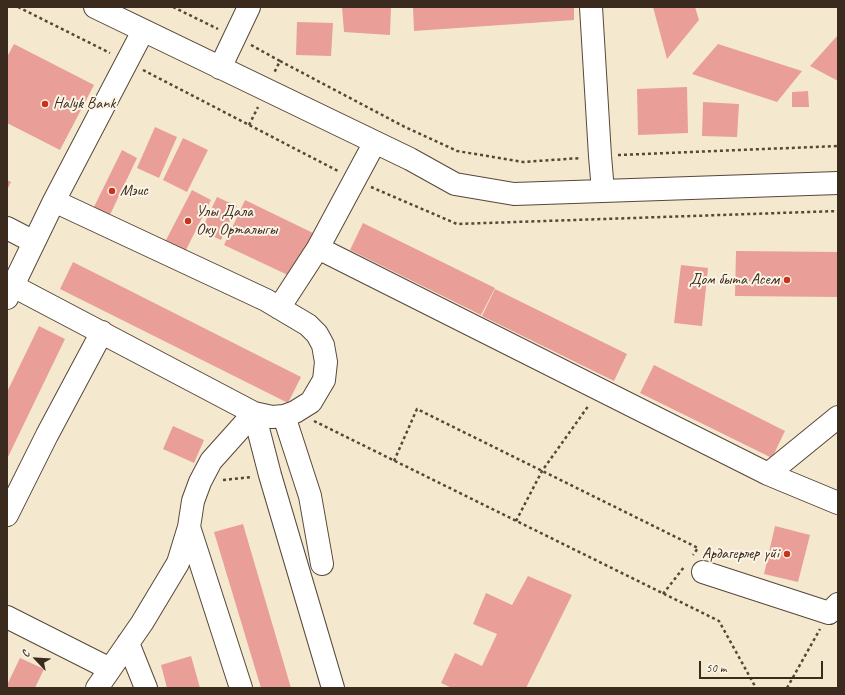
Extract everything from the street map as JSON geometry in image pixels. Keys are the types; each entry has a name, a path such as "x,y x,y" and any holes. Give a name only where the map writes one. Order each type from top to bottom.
{"street":[{"path":"95,7 410,159 455,184 514,194 838,183"},
{"path":"220,68 249,7"},
{"path":"591,7 603,191"},
{"path":"54,201 266,300 308,325 317,334 323,345 326,362 324,380 311,402 289,414 272,417 254,413 102,332 10,292 54,201 143,30"},
{"path":"279,308 318,248 375,142"},
{"path":"7,228 34,242"},
{"path":"318,248 768,474 838,503"},
{"path":"7,515 47,435 102,332"},
{"path":"254,413 270,476 333,688"},
{"path":"97,688 142,623 178,563 188,527 193,501 200,482 211,461 254,413"},
{"path":"289,414 310,496 322,564"},
{"path":"768,474 838,417"},
{"path":"188,527 241,688"},
{"path":"692,566 833,608"},
{"path":"8,621 110,669"},
{"path":"128,643 146,688"}],"path":[{"path":"18,7 126,62"},
{"path":"173,7 235,37"},
{"path":"280,61 403,126 456,151 523,162 600,156 838,146"},
{"path":"516,521 542,471 600,390"},
{"path":"394,461 417,409 698,548 692,566 663,594"},
{"path":"289,414 394,461 719,621 756,688"},
{"path":"200,482 270,476"},
{"path":"787,688 833,608"}],"building":[{"path":"342,7 391,7 390,35 344,32"},
{"path":"413,7 574,7 574,20 414,31"},
{"path":"653,7 695,7 699,20 667,59"},
{"path":"297,22 333,23 331,56 296,55"},
{"path":"838,35 838,81 810,66"},
{"name":"Halyk Bank","path":"14,44 94,85 60,150 7,123 7,57"},
{"path":"718,44 802,71 777,102 692,74"},
{"path":"687,87 688,133 638,135 637,89"},
{"path":"808,91 809,107 792,107 792,92"},
{"path":"703,102 739,104 737,137 702,136"},
{"path":"155,127 177,137 159,178 137,168"},
{"path":"183,138 208,150 187,192 163,180"},
{"name":"Мэис","path":"122,150 137,158 108,219 92,211"},
{"path":"7,180 11,182 7,190"},
{"name":"Улы Дала Оку Орталыгы","path":"192,190 211,200 185,252 165,242"},
{"path":"217,197 237,206 221,240 201,231"},
{"path":"245,200 313,233 292,277 224,245"},
{"path":"363,223 495,288 481,315 350,250"},
{"name":"Дом быта Асем","path":"736,251 838,252 838,297 735,296"},
{"path":"73,262 301,377 288,403 60,289"},
{"path":"681,265 708,268 702,326 674,323"},
{"path":"495,289 627,354 614,381 482,316"},
{"path":"39,326 65,339 7,459 7,392"},
{"path":"654,365 785,431 772,458 640,393"},
{"path":"173,426 204,440 194,463 163,449"},
{"path":"243,524 291,688 261,688 214,532"},
{"name":"Ардагерлер үйі","path":"775,526 810,535 798,582 764,574"},
{"path":"528,576 572,595 526,688 452,688 441,683 455,653 482,666 497,634 473,624 486,593 512,605"},
{"path":"191,656 200,688 167,688 161,665"},
{"path":"20,658 44,669 35,688 7,688"}],"place":[{"name":"Halyk Bank","path":"45,104"},
{"name":"Мэис","path":"112,191"},
{"name":"Улы Дала Оку Орталыгы","path":"188,221"},
{"name":"Дом быта Асем","path":"787,280"},
{"name":"Ардагерлер үйі","path":"787,554"}]}
